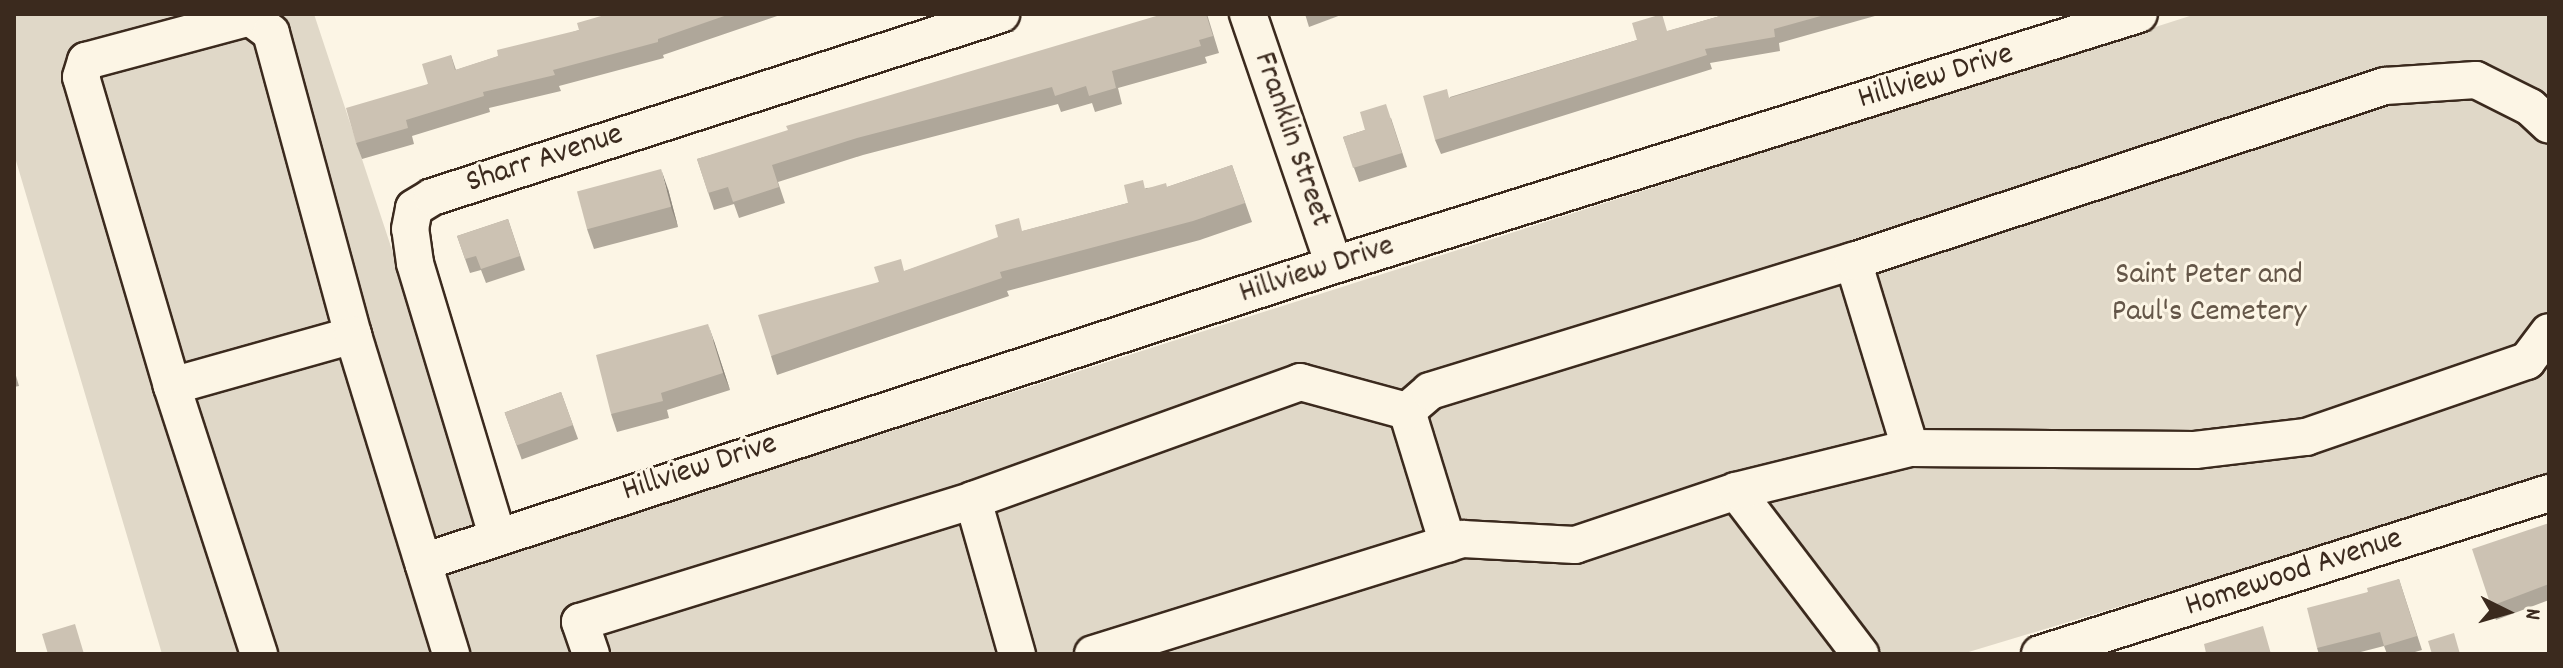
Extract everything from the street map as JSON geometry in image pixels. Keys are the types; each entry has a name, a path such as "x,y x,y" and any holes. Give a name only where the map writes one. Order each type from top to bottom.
{"street":[{"name":"Sharr Avenue","path":"497,535 415,263 410,229 414,208 432,197 1001,14"},
{"name":"Franklin Street","path":"1248,14 1334,265"},
{"name":"Hillview Drive","path":"423,562 497,535 1334,265 2139,14"},
{"path":"259,654 172,386 81,77 86,61 250,17 271,33 353,335 451,654"},
{"path":"1407,411 1430,391 1853,261 2385,86 2476,80 2530,107 2549,125"},
{"path":"1853,261 1910,448"},
{"path":"1093,654 1463,539 1575,545 1736,491 1910,448 2195,450 2306,437 2527,361 2549,332"},
{"path":"172,386 353,335"},
{"path":"591,654 580,622 973,500 1300,382 1407,411"},
{"path":"1407,411 1448,544"},
{"path":"1736,491 1860,654"},
{"name":"Homewood Avenue","path":"2040,654 2549,493"},
{"path":"973,500 1017,654"}],"green space":[{"name":"Saint Peter and Paul's Cemetery","path":"314,14 494,558 2196,14 2549,14 2549,477 1962,654 162,654 14,154 14,15"}],"building":[{"path":"608,14 730,14 658,39 658,42 553,70 555,75 483,92 484,96 406,120 408,128 356,143 346,108 428,84 422,64 451,55 455,70 498,56 497,50 579,30 577,23"},
{"path":"1163,14 1206,14 1213,36 1199,40 1201,46 1112,71 1116,88 1089,96 1086,86 1055,96 1052,87 857,138 772,165 779,187 733,202 728,187 708,193 697,159 788,130 786,126"},
{"path":"1662,14 1667,31 1719,14 1828,14 1774,29 1775,37 1705,49 1707,55 1435,140 1423,96 1447,89 1449,98 1637,40 1632,23"},
{"path":"1386,104 1402,153 1353,168 1343,137 1365,130 1360,112"},
{"path":"1232,165 1245,203 1193,221 1000,272 1002,278 771,356 758,315 879,282 874,267 901,259 904,271 998,237 995,225 1019,218 1022,231 1128,203 1124,185 1143,180 1145,189 1166,183 1167,187"},
{"path":"661,169 671,207 587,229 577,192"},
{"path":"508,219 520,256 481,269 476,256 465,259 457,236"},
{"path":"708,324 723,373 661,393 663,401 611,414 596,355"},
{"path":"561,392 573,425 517,445 505,413"},
{"path":"2549,523 2549,584 2491,606 2472,549"},
{"path":"2399,579 2417,636 2384,646 2380,632 2317,648 2307,608 2368,592 2367,588"},
{"path":"75,624 84,654 48,654 42,634"},
{"path":"2263,626 2271,654 2204,654 2204,644"},
{"path":"2454,633 2460,654 2432,654 2428,641"}]}
